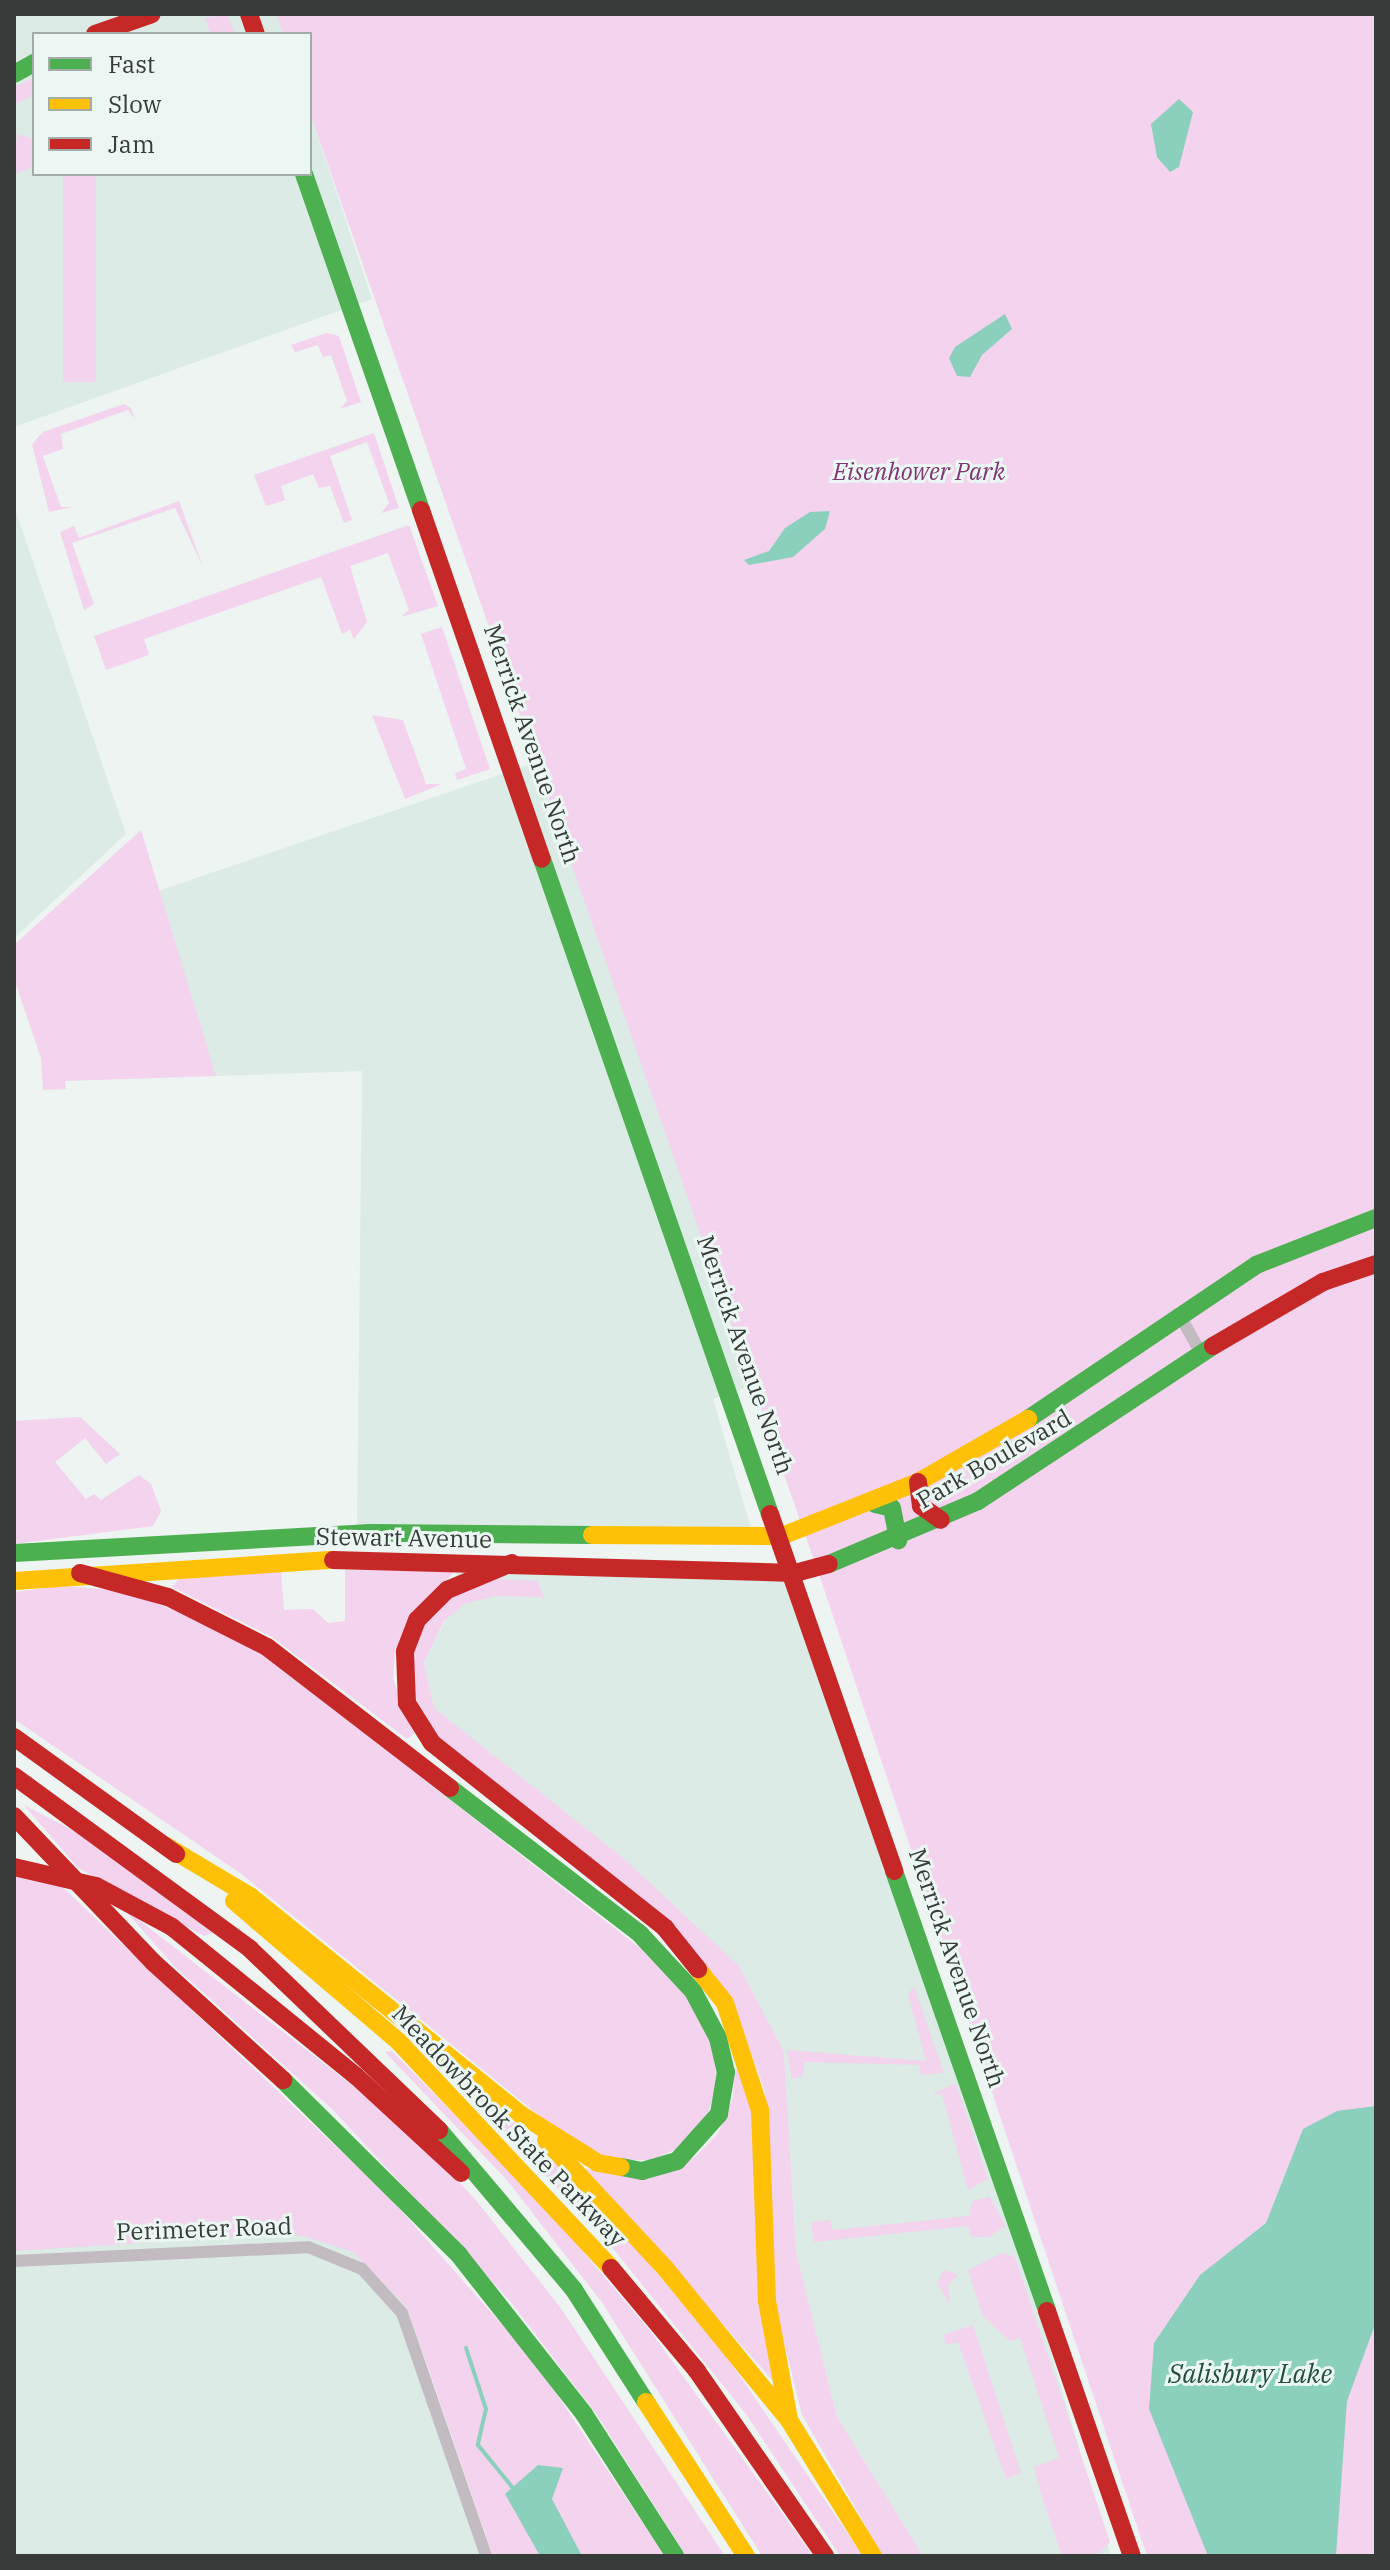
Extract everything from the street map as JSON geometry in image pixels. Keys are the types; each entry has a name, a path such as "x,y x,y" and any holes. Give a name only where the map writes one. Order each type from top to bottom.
{"main road":[{"path":"101,32 152,14"},
{"path":"14,74 32,64"},
{"name":"Merrick Avenue North","path":"305,176 795,1573 1132,2556"},
{"name":"Park Boulevard","path":"782,1536 875,1504 997,1440 1179,1314 1256,1265 1376,1218"},
{"name":"Park Boulevard","path":"795,1573 898,1540 941,1520 1066,1447 1201,1353 1323,1282 1376,1264"},
{"path":"918,1482 921,1506 941,1520"},
{"path":"875,1504 892,1508 898,1540"},
{"path":"344,1559 370,1533"},
{"name":"Stewart Avenue","path":"14,1553 170,1541 370,1533 782,1536"},
{"path":"432,1534 454,1561"},
{"path":"178,1565 195,1540"},
{"path":"170,1541 178,1565"},
{"name":"Stewart Avenue","path":"14,1581 178,1565 344,1559 795,1573"},
{"path":"512,1563 447,1590 417,1620 405,1652 407,1703 432,1743 665,1928 725,2003 760,2110 767,2301 789,2420"},
{"path":"80,1573 177,1601 296,1667 640,1934 693,1991 718,2038 724,2095 710,2130 677,2161 642,2171 598,2163 520,2114 250,1896 166,1846"},
{"name":"Meadowbrook State Parkway","path":"14,1737 166,1846 399,2042 560,2207 697,2371 825,2556"},
{"path":"14,1776 172,1886 287,1981 393,2081 513,2213 645,2392 746,2556"},
{"path":"14,1816 153,1962 352,2143 459,2255 584,2414 675,2556"},
{"path":"14,1867 39,1869 123,1900 222,1964 513,2213"},
{"path":"520,2114 665,2268 789,2420 873,2556"}],"street":[{"path":"1179,1314 1201,1353"},
{"name":"Perimeter Road","path":"14,2261 308,2247 362,2269 381,2285 412,2336 486,2556"}],"shaded area":[{"path":"14,14 276,14 282,32 32,32 32,176 312,176 312,119 372,299 14,427"},
{"path":"14,506 126,834 14,938"},
{"path":"537,762 754,1385 713,1399 753,1535 357,1526 362,1071 216,1076 158,891"},
{"path":"797,1568 994,2160 1111,2556 923,2556 837,2417 796,2252 784,2052 623,1858 434,1709 424,1663 460,1591 455,1570"},
{"path":"386,2227 482,2556 14,2556 14,2245"}],"green space":[{"path":"227,14 234,32 210,32 205,18"},
{"name":"Eisenhower Park","path":"276,14 1376,14 1376,2556 1147,2556 824,1589 312,119 312,32 282,32"},
{"path":"32,79 32,96 14,105 14,87"},
{"path":"17,133 32,139 32,168 14,174"},
{"path":"63,176 96,176 96,382 63,382"},
{"path":"326,333 339,336 361,402 340,409 347,401 331,355 323,357 318,345 295,352 291,345"},
{"path":"124,404 131,408 135,419 128,410 61,434 63,449 43,456 61,507 73,507 49,512 32,444 43,432"},
{"path":"374,433 399,508 381,513 389,503 367,442 330,456 352,520 344,523 330,486 319,488 313,474 281,486 285,500 266,506 254,475"},
{"path":"179,501 203,567 175,508 72,543 94,604 84,610 60,532 74,526 79,538"},
{"path":"409,525 438,606 401,617 409,610 388,553 350,566 367,622 354,639 350,630 342,634 321,577 144,639 149,655 106,670 94,636"},
{"path":"442,627 490,769 457,780 455,773 466,769 421,634"},
{"path":"372,715 403,720 426,784 442,784 405,799"},
{"path":"141,830 216,1076 65,1081 66,1089 43,1090 41,1058 14,979 14,945"},
{"path":"80,1417 120,1454 106,1464 85,1438 55,1462 86,1499 94,1494 101,1500 139,1475 151,1484 161,1511 153,1526 14,1544 14,1421"},
{"path":"345,1570 455,1570 395,1649 393,1679 414,1734 407,1739 272,1637 172,1587 180,1578 281,1571 284,1610 313,1609 328,1623 345,1621"},
{"path":"497,1579 538,1581 546,1605 542,1597 495,1596 464,1604 444,1621 424,1663 434,1708 623,1858 739,1966 784,2052 796,2252 837,2417 923,2556 883,2556 802,2415 776,2310 765,2091 732,2000 676,1927 440,1740 411,1690 411,1657 424,1624 446,1599"},
{"path":"61,1586 127,1591 243,1639 662,1965 699,2013 713,2049 717,2085 705,2122 683,2146 652,2160 614,2160 567,2138 240,1873 14,1719 14,1592"},
{"path":"24,1805 80,1834 213,1933 204,1936 78,1868"},
{"path":"14,1874 57,1882 387,2195 535,2362 665,2556 493,2556 407,2307 353,2252 304,2236 267,2235 14,2251"},
{"path":"121,1906 411,2131 475,2199 560,2307 725,2556 686,2556 597,2415 510,2301 333,2110 176,1968"},
{"path":"914,1986 944,2073 921,2075 919,2065 805,2062 802,2077 792,2079 787,2050 926,2061 908,1995"},
{"path":"392,2051 546,2208 651,2332 813,2556 762,2556 601,2301 506,2179 385,2052"},
{"path":"430,2054 512,2118 617,2226 722,2350 863,2556 840,2556 746,2414 603,2236"},
{"path":"744,2068 753,2111 773,2381 585,2169 659,2175 695,2157 718,2134 733,2098 734,2070"},
{"path":"956,2083 988,2179 968,2190 942,2094 931,2095"},
{"path":"990,2197 1005,2226 989,2237 972,2237 968,2226 814,2242 811,2222 830,2220 833,2230 969,2216 972,2201"},
{"path":"1002,2253 1015,2257 1110,2542 1100,2553 1062,2556 1034,2467 1059,2458 1020,2338 1009,2341 982,2314 968,2270"},
{"path":"944,2270 958,2275 948,2285 950,2304 937,2283"},
{"path":"973,2325 1021,2473 1006,2479 958,2342 946,2345 943,2335"}],"water":[{"path":"1179,99 1193,112 1179,167 1170,172 1157,157 1151,124"},
{"path":"1005,314 1012,329 982,355 970,377 957,376 949,358 955,347"},
{"path":"830,511 825,529 793,557 749,565 744,560 769,551 785,528 810,512"},
{"name":"Salisbury Lake","path":"1376,2106 1376,2322 1347,2401 1336,2556 1208,2556 1149,2409 1154,2343 1200,2275 1266,2223 1303,2129 1337,2111"},
{"path":"538,2465 563,2468 552,2499 582,2556 540,2556 505,2494"}],"waterway":[{"path":"466,2348 486,2409 478,2445 513,2488"}],"traffic: fast":[{"path":"14,74 32,64"},
{"path":"305,176 421,510"},
{"path":"542,859 770,1514"},
{"path":"1028,1419 1256,1265 1376,1218"},
{"path":"829,1564 978,1501 1213,1346"},
{"path":"875,1504 892,1508 898,1540"},
{"path":"14,1553 370,1533 592,1535"},
{"path":"450,1788 640,1934 693,1991 718,2038 726,2072 719,2114 677,2161 642,2171 621,2167"},
{"path":"894,1871 1047,2311"},
{"path":"283,2080 459,2255 584,2414 675,2556"},
{"path":"439,2130 574,2290 646,2402"}],"traffic: slow":[{"path":"592,1535 782,1536 918,1482 1028,1419"},
{"path":"14,1581 333,1560"},
{"path":"166,1846 250,1896 520,2114 598,2163 621,2167"},
{"path":"234,1901 399,2042 611,2268"},
{"path":"698,1969 725,2003 760,2110 767,2301 789,2420"},
{"path":"546,2140 665,2268 789,2420 873,2556"},
{"path":"646,2402 746,2556"}],"traffic: jam":[{"path":"101,32 152,14"},
{"path":"249,14 255,32"},
{"path":"421,510 542,859"},
{"path":"1213,1346 1323,1282 1376,1264"},
{"path":"918,1482 921,1506 941,1520"},
{"path":"770,1514 894,1871"},
{"path":"333,1560 795,1573 829,1564"},
{"path":"512,1563 447,1590 417,1620 405,1652 407,1703 432,1743 665,1928 698,1969"},
{"path":"80,1573 168,1597 267,1647 450,1788"},
{"path":"14,1737 176,1854"},
{"path":"14,1776 250,1949 439,2130"},
{"path":"14,1816 153,1962 283,2080"},
{"path":"14,1867 96,1886 172,1927 356,2076 461,2173"},
{"path":"611,2268 697,2371 825,2556"},
{"path":"1047,2311 1132,2556"}]}
